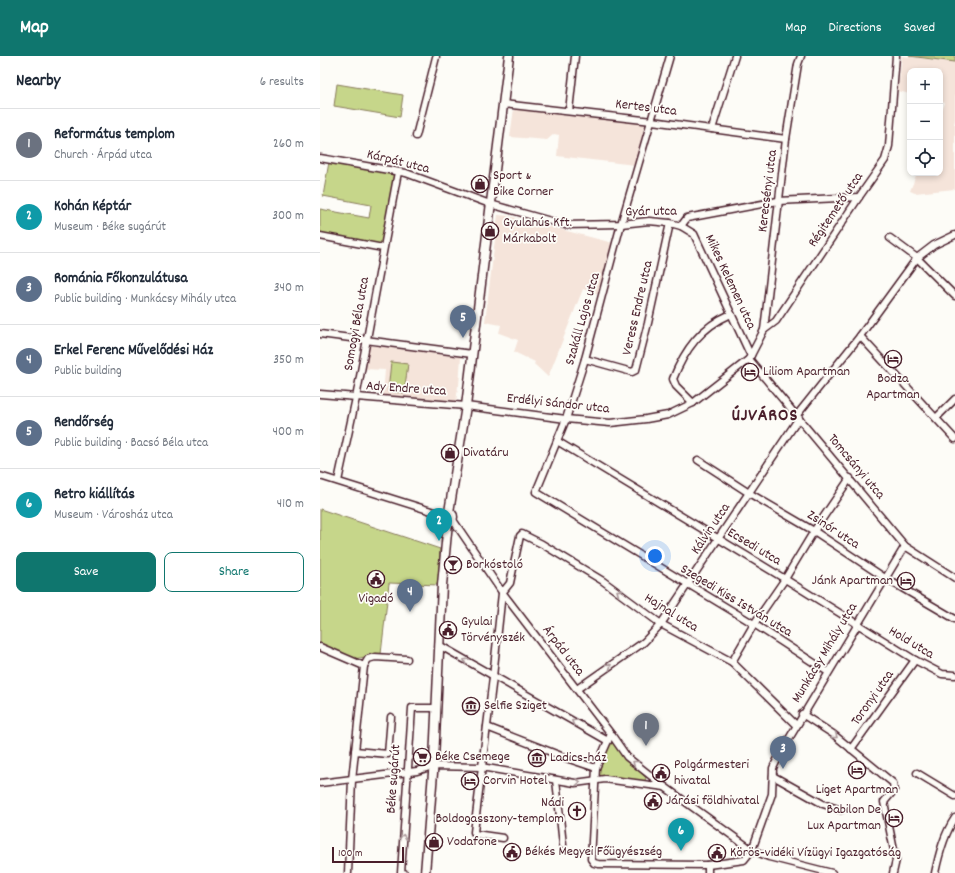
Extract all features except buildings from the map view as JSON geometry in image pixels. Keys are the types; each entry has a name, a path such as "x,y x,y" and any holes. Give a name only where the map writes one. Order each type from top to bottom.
{"street":[{"path":"416,136 437,57 428,56"},
{"path":"425,873 433,766 442,585 449,520 466,406 509,56"},
{"path":"569,111 575,56"},
{"name":"Szakáll Lajos utca","path":"566,419 585,359 621,224 670,56"},
{"path":"712,129 735,56"},
{"name":"Kerecsényi utca","path":"764,330 786,139 798,64 801,56"},
{"name":"Régitemető utca","path":"750,357 764,330 776,321 858,197 885,160 889,146 896,56"},
{"name":"Kertes utca","path":"503,104 652,121 786,139"},
{"name":"Kárpát utca","path":"320,158 406,174 490,204"},
{"name":"Somogyi Béla utca","path":"338,481 356,398 398,172"},
{"name":"Gyár utca","path":"490,204 565,225 621,224 649,221 670,223 681,226 687,218 778,201 858,197"},
{"name":"Veress Endre utca","path":"585,359 632,372 636,370 670,223"},
{"name":"Mikes Kelemen utca","path":"681,226 694,234 750,357"},
{"name":"Kálvin utca","path":"576,689 644,642 661,624 798,417 917,258 934,245 955,235"},
{"path":"320,236 383,248"},
{"path":"890,238 917,258 955,296"},
{"path":"693,403 676,386 673,379 678,365 692,342 710,325 731,314"},
{"path":"320,334 472,354"},
{"path":"860,336 955,439"},
{"name":"Erdélyi Sándor utca","path":"466,406 610,423 646,419 668,415 693,403 750,357"},
{"name":"Tomcsányi utca","path":"750,357 905,546 955,578"},
{"name":"Ady Endre utca","path":"320,394 466,406"},
{"path":"936,418 955,399"},
{"name":"Szegedi Kiss István utca","path":"566,419 536,492 687,585 754,624 828,672"},
{"name":"Ecsedi utca","path":"557,441 857,623"},
{"name":"Zsinór utca","path":"698,460 749,493 814,531 885,578 955,619"},
{"path":"320,476 449,520"},
{"path":"732,662 754,624 850,478"},
{"name":"Árpád utca","path":"449,520 627,757 665,787 752,850 769,857 832,873"},
{"name":"Hajnal utca","path":"502,592 510,583 520,536 522,534 542,544 603,581 661,624 732,662 796,725"},
{"name":"Munkácsy Mihály utca","path":"752,850 772,794 774,768 802,714 905,546"},
{"path":"502,592 474,832 475,834 503,838"},
{"name":"Hold utca","path":"857,623 914,660 942,674 955,675"},
{"path":"439,645 608,741"},
{"path":"320,647 364,666"},
{"path":"348,873 352,780 364,666 368,659 375,657 407,659"},
{"name":"Toronyi utca","path":"852,749 914,660"},
{"name":"Béke sugárút","path":"404,873 400,873 412,708 436,708"},
{"path":"802,714 833,734 893,783 894,790 884,802 896,860 893,873"},
{"path":"355,751 388,754 391,717"},
{"path":"487,727 596,768"},
{"path":"611,734 596,768 594,780 592,856 594,863 708,865 744,860 752,850"},
{"path":"320,783 417,771 433,766 481,767 559,781 584,782 605,779 665,787"},
{"path":"917,773 955,796"},
{"path":"773,776 823,804 841,810"},
{"path":"650,785 653,777"},
{"path":"559,781 563,845"},
{"path":"935,873 940,851 950,826 955,818"},
{"path":"708,865 708,873"}],"shaded area":[{"path":"902,56 955,62 955,189 915,193 910,191 916,176 943,176 943,108 945,103 943,102 943,68 907,68 907,93 898,91"},
{"path":"514,108 645,124 635,165 557,156 559,135 554,134 547,140 510,137"},
{"path":"498,215 509,216 613,243 598,294 583,289 548,377 534,364 535,362 514,352 518,340 499,333 501,325 485,322"},
{"path":"369,345 461,357 456,403 383,395 385,370 366,369"}],"green space":[{"path":"909,56 955,56 955,62"},
{"path":"337,84 403,95 400,117 334,106"},
{"path":"329,162 394,174 381,245 320,233 320,209 369,218 371,205 323,196"},
{"path":"391,362 408,364 404,393 388,391"},
{"path":"320,509 440,549 438,585 389,583 381,654 354,659 320,643"},
{"path":"613,741 646,778 644,783 597,778 601,760"}],"place":[{"name":"Sport & Bike Corner","path":"480,184"},
{"name":"Gyulahús Kft. Márkabolt","path":"490,231"},
{"name":"Rendőrség","path":"463,338"},
{"name":"Bodza Apartman","path":"893,359"},
{"name":"Liliom Apartman","path":"750,372"},
{"name":"Divatáru","path":"450,453"},
{"name":"Kohán Képtár","path":"439,541"},
{"name":"Borkóstoló","path":"453,565"},
{"name":"Vigadó","path":"376,579"},
{"name":"Jánk Apartman","path":"906,581"},
{"name":"Erkel Ferenc Művelődési Ház","path":"410,612"},
{"name":"Gyulai Törvényszék","path":"448,630"},
{"name":"Selfie Sziget","path":"471,706"},
{"name":"Református templom","path":"646,746"},
{"name":"Béke Csemege","path":"422,757"},
{"name":"Ladics-ház","path":"537,758"},
{"name":"Románia Főkonzulátusa","path":"783,769"},
{"name":"Liget Apartman","path":"857,770"},
{"name":"Polgármesteri hivatal","path":"661,773"},
{"name":"Corvin Hotel","path":"470,781"},
{"name":"Járási földhivatal","path":"653,801"},
{"name":"Nádi Boldogasszony-templom","path":"577,811"},
{"name":"Babilon De Lux Apartman","path":"894,818"},
{"name":"Vodafone","path":"434,842"},
{"name":"Retro kiállítás","path":"681,851"},
{"name":"Békés Megyei Főügyészség","path":"512,852"},
{"name":"Körös-vidéki Vízügyi Igazgatóság","path":"717,853"}],"district":[{"name":"ÚJVÁROS","path":"765,416"}]}
